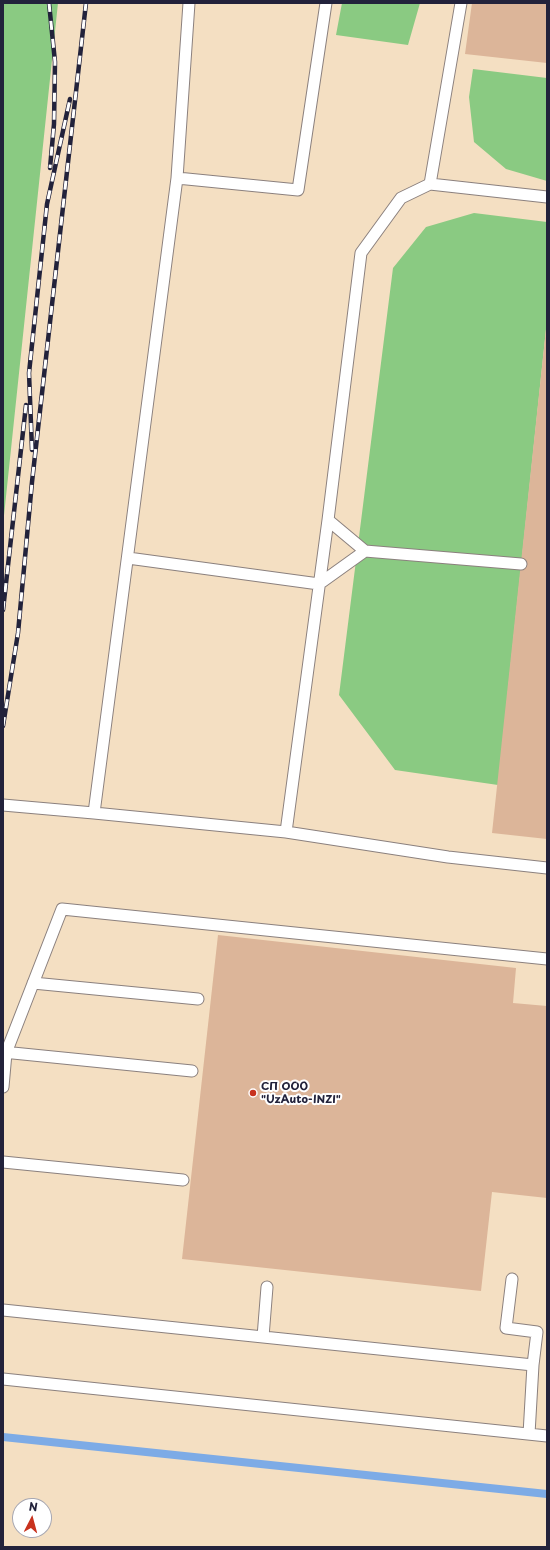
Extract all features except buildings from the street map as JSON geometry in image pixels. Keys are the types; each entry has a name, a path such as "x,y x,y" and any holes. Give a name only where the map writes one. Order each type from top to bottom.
{"lane":[{"path":"94,813 177,178 189,3"},
{"path":"177,178 298,190 326,3"},
{"path":"430,184 461,3"},
{"path":"286,832 328,520 361,253 400,198 430,184 547,197"},
{"path":"328,520 365,551 521,564"},
{"path":"128,558 319,584 365,551"},
{"path":"3,805 286,832 448,857 547,868"},
{"path":"3,1087 5,1052 62,909 547,959"},
{"path":"33,983 198,999"},
{"path":"5,1052 192,1071"},
{"path":"3,1162 183,1180"},
{"path":"512,1279 506,1328 537,1332 533,1365 529,1434"},
{"path":"263,1337 267,1287"},
{"path":"3,1310 533,1365"},
{"path":"3,1379 547,1436"}],"green space":[{"path":"3,3 58,3 3,525"},
{"path":"342,3 420,3 408,45 336,35"},
{"path":"473,69 547,78 547,181 506,169 474,142 469,97"},
{"path":"474,213 547,222 547,320 498,785 395,770 339,695 393,268 426,227"}],"waterway":[{"path":"3,1437 547,1494"}],"railway":[{"path":"49,3 55,62 54,124 50,168"},
{"path":"3,726 18,633 32,482 86,3"},
{"path":"32,450 29,373 47,204 70,99"},
{"path":"3,610 26,405"}],"place":[{"name":"СП ООО \"UzAuto-INZI\"","path":"253,1093"}]}
